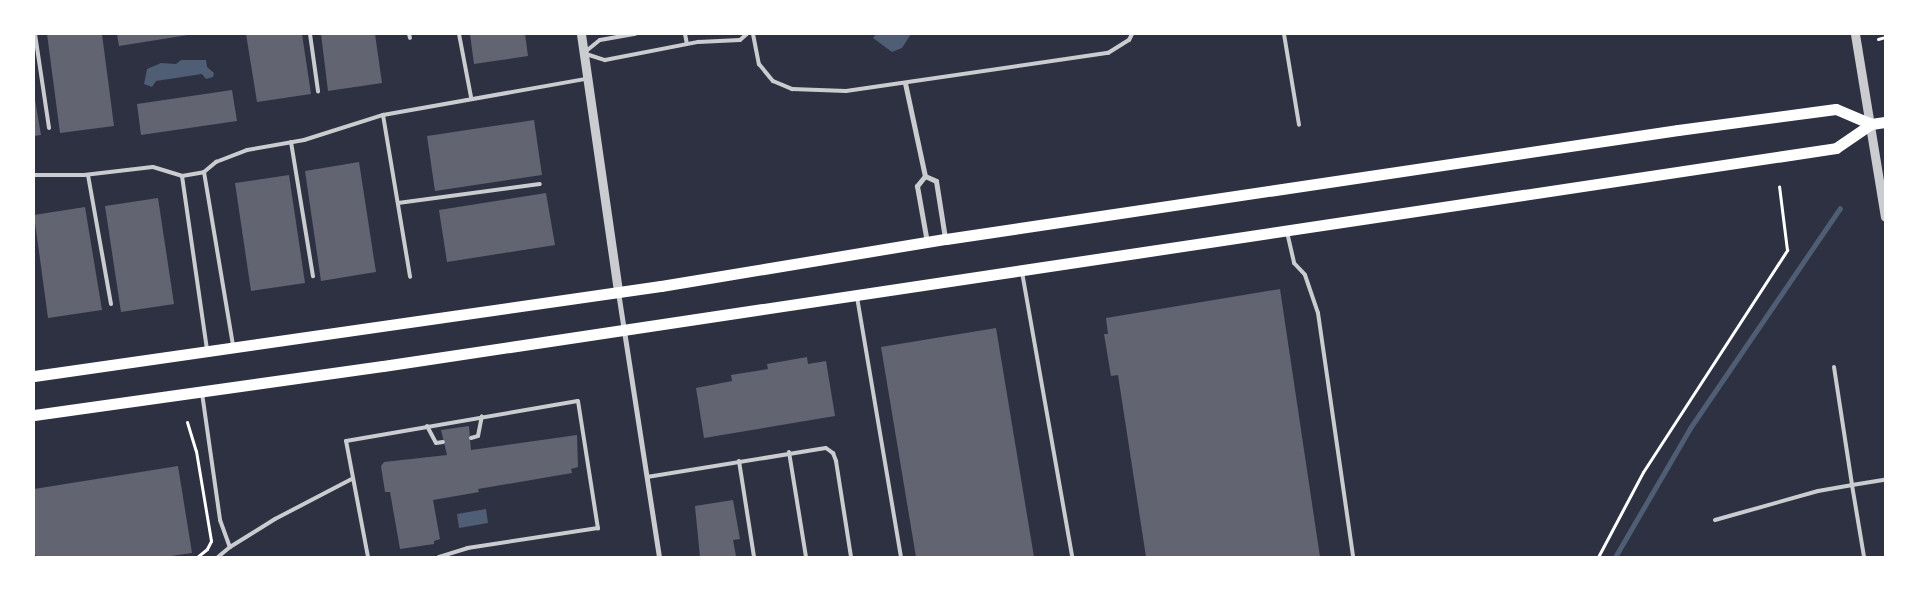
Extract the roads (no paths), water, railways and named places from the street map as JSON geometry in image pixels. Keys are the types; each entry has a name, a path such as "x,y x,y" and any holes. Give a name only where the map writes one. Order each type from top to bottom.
{"main road":[{"path":"34,376 618,292 926,242 1836,109 1871,124"},
{"path":"34,415 857,295 1841,147 1871,124 1885,122"}],"street":[{"path":"581,34 623,328 659,557"},
{"path":"1855,34 1885,217"},
{"path":"905,83 925,176 936,182 946,239"},
{"path":"925,176 917,186 926,242"}],"lane":[{"path":"36,34 49,128"},
{"path":"310,34 318,91"},
{"path":"459,34 471,97"},
{"path":"584,54 600,40 635,34"},
{"path":"684,34 686,44"},
{"path":"584,54 605,60 686,44 740,40 747,34"},
{"path":"753,34 758,64 773,81 792,89 846,92 1108,53 1129,40 1132,34"},
{"path":"1284,34 1299,125"},
{"path":"34,175 88,175 153,167 182,176 204,172 216,162 247,150 291,142 383,115 471,97 586,79"},
{"path":"383,115 410,277"},
{"path":"291,142 313,276"},
{"path":"204,172 233,347"},
{"path":"88,175 111,304"},
{"path":"182,176 207,351"},
{"path":"398,203 540,184"},
{"path":"1287,230 1294,263 1305,275 1318,313 1353,557"},
{"path":"1021,270 1072,557"},
{"path":"857,295 901,557"},
{"path":"1834,368 1864,557"},
{"path":"201,391 220,520 230,547"},
{"path":"368,557 346,441 482,416 578,401 598,528 468,548 438,557"},
{"path":"471,438 478,436 482,416"},
{"path":"427,426 436,443 443,442"},
{"path":"647,478 818,448 833,453 851,557"},
{"path":"789,452 806,557"},
{"path":"739,461 754,557"},
{"path":"218,557 230,547 275,519 352,479"},
{"path":"1715,520 1818,491 1885,480"}],"water":[{"path":"876,34 911,34 902,48 892,52 873,38"},
{"path":"181,60 206,60 207,67 214,73 213,77 206,79 202,74 156,81 152,87 144,84 147,69 161,63 176,64"},
{"path":"486,509 488,523 459,528 457,514"}],"waterway":[{"path":"1615,557 1690,428 1840,208"}]}
